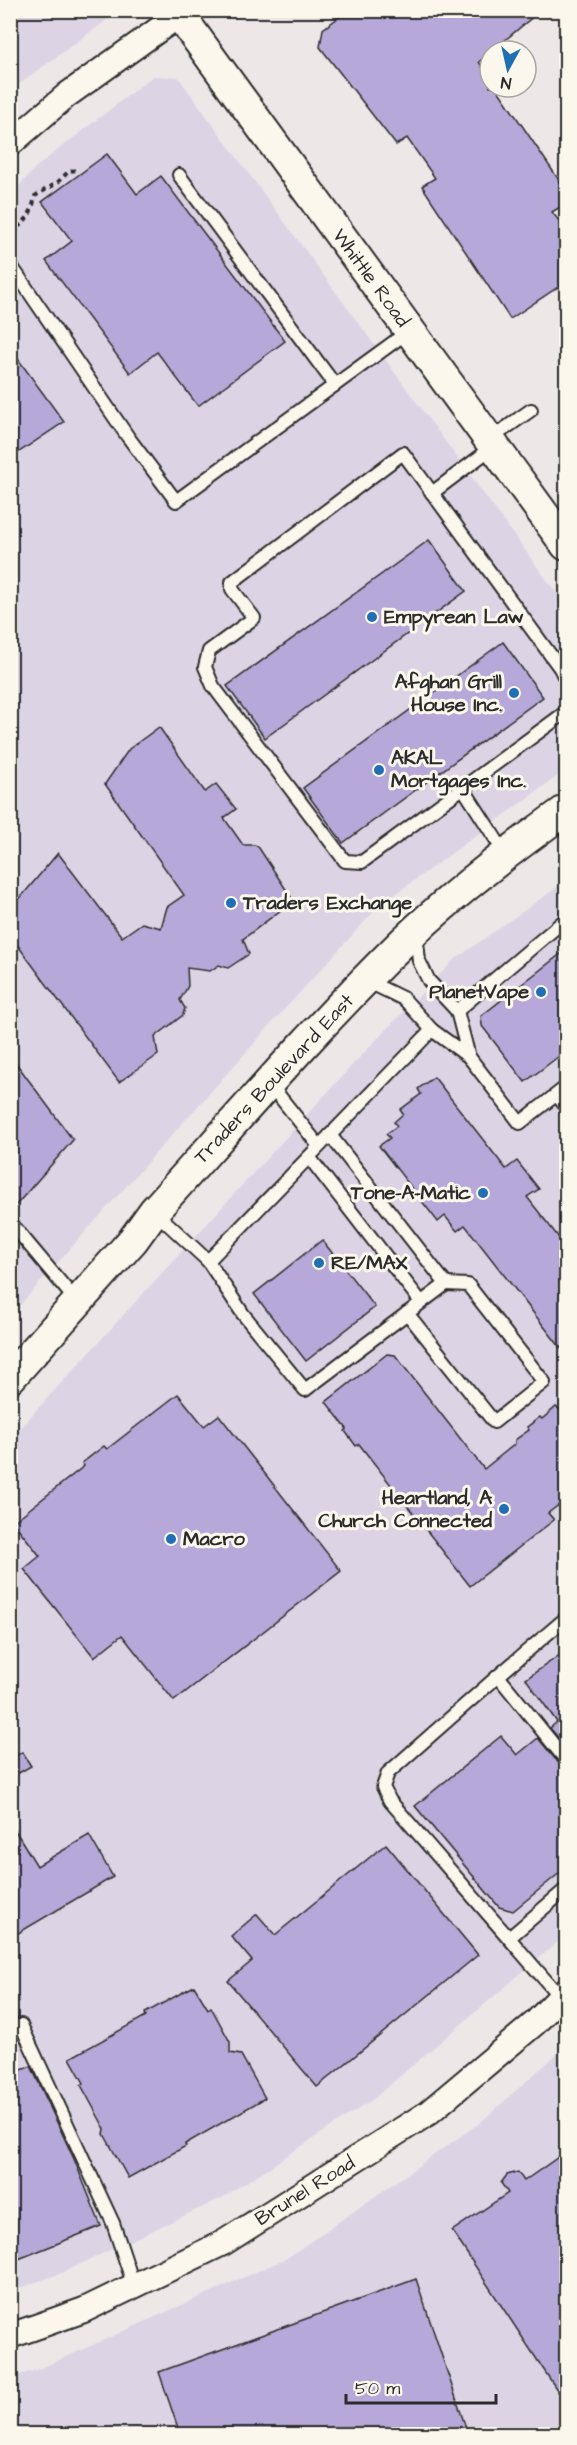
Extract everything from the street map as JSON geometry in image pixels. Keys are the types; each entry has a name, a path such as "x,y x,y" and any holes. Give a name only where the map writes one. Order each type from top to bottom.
{"street":[{"path":"10,144 67,95 181,12"},
{"name":"Whittle Road","path":"181,12 567,545"},
{"name":"Traders Boulevard East","path":"10,1378 154,1211 312,1035 416,931 506,856 567,810"},
{"name":"Brunel Road","path":"11,2335 84,2310 223,2243 428,2113 535,2023 563,1994"}],"lane":[{"path":"179,175 335,385"},
{"path":"10,264 128,437 176,501 410,330"},
{"path":"432,493 531,410"},
{"path":"567,680 404,453 232,582 231,589 254,618 209,651 205,667 213,686 345,861 362,862 567,712"},
{"path":"463,788 506,856"},
{"path":"457,1011 567,919"},
{"path":"416,931 419,961 429,981 457,1011 469,1057"},
{"path":"366,980 404,999 432,1030 469,1057 520,1123 562,1091 567,1107"},
{"path":"208,1261 432,1030"},
{"path":"269,1083 320,1146"},
{"path":"330,1135 446,1284"},
{"path":"309,1157 421,1302"},
{"path":"154,1211 208,1261 243,1314 305,1390 421,1302 446,1284 468,1285 544,1382 494,1422 407,1313"},
{"path":"10,1222 77,1303"},
{"path":"563,1994 509,1938 390,1801 382,1787 388,1773 567,1618"},
{"path":"498,1676 567,1760"},
{"path":"509,1938 567,1889"},
{"path":"10,2030 21,2025 113,2223 134,2286"}],"path":[{"path":"10,232 23,225 29,218 35,196 57,183 69,171 79,170"}],"shaded area":[{"path":"11,10 119,10 119,11 11,90"},
{"path":"153,76 178,77 566,606 566,770 379,906 11,1315 11,195 36,167"},
{"path":"566,881 566,1935 372,2100 222,2198 59,2274 11,2291 10,1439 356,1061 454,960"},
{"path":"566,2046 566,2434 11,2434 10,2378 39,2369 287,2258 481,2122"}],"building":[{"path":"349,10 541,10 506,39 478,39 478,99 504,99 567,192 567,203 552,212 567,231 567,281 510,319 422,186 435,178 407,138 396,145 320,47 323,29"},
{"path":"107,154 137,194 161,176 285,341 198,406 157,352 130,373 46,261 72,241 42,202"},
{"path":"10,348 64,422 10,458"},
{"path":"429,540 466,591 265,738 227,686"},
{"path":"503,642 543,697 343,843 303,788"},
{"name":"Traders Exchange","path":"159,727 205,792 216,784 236,809 224,818 243,845 255,845 259,848 291,900 243,939 249,954 228,968 219,965 210,971 187,968 188,986 180,1000 185,1008 183,1015 155,1037 158,1055 119,1082 10,935 10,910 58,853 122,937 142,923 161,928 167,907 184,895 105,784 129,749"},
{"path":"567,949 567,1050 525,1082 482,1026 481,1016"},
{"path":"10,1055 73,1140 10,1212"},
{"path":"434,1077 506,1169 517,1161 539,1189 527,1197 567,1248 567,1356 465,1225 457,1231 445,1216 438,1222 379,1146 390,1138 386,1134 397,1126 394,1122 403,1114 400,1110 421,1094 418,1089"},
{"path":"322,1240 375,1307 306,1361 254,1294"},
{"path":"387,1354 395,1355 484,1469 515,1444 515,1440 529,1430 527,1427 540,1417 542,1419 556,1407 567,1414 567,1499 548,1513 554,1520 470,1586 359,1444 356,1446 345,1431 347,1429 326,1402"},
{"name":"Macro","path":"178,1394 204,1426 219,1415 341,1571 174,1701 122,1635 94,1657 24,1569 40,1556 13,1522 84,1466 82,1463 104,1446 107,1449"},
{"path":"567,1650 567,1748 550,1728 557,1722 526,1679"},
{"path":"501,1736 517,1755 538,1738 560,1765 567,1768 567,1867 513,1911 499,1907 415,1806"},
{"path":"22,1752 31,1766 10,1778 10,1759"},
{"path":"10,1822 37,1866 89,1835 113,1877 10,1938"},
{"path":"386,1844 478,1955 317,2087 228,1981 252,1961 231,1936 257,1914 275,1935"},
{"path":"194,1986 208,2009 211,2007 230,2042 230,2053 241,2055 265,2098 128,2178 104,2134 105,2129 81,2085 84,2083 70,2058 146,2016 145,2013"},
{"path":"31,2066 74,2159 101,2226 16,2260 10,2247 10,2075"},
{"path":"567,2151 567,2405 452,2231 508,2193 501,2183 507,2175 518,2172 524,2181"},
{"path":"416,2279 468,2434 180,2434 159,2372"}],"place":[{"name":"Empyrean Law","path":"372,617"},
{"name":"Afghan Grill House Inc.","path":"514,693"},
{"name":"AKAL Mortgages Inc.","path":"379,770"},
{"name":"Traders Exchange","path":"231,903"},
{"name":"PlanetVape","path":"541,992"},
{"name":"Tone-A-Matic","path":"483,1193"},
{"name":"RE/MAX","path":"319,1263"},
{"name":"Heartland, A Church Connected","path":"504,1509"},
{"name":"Macro","path":"171,1539"}]}
